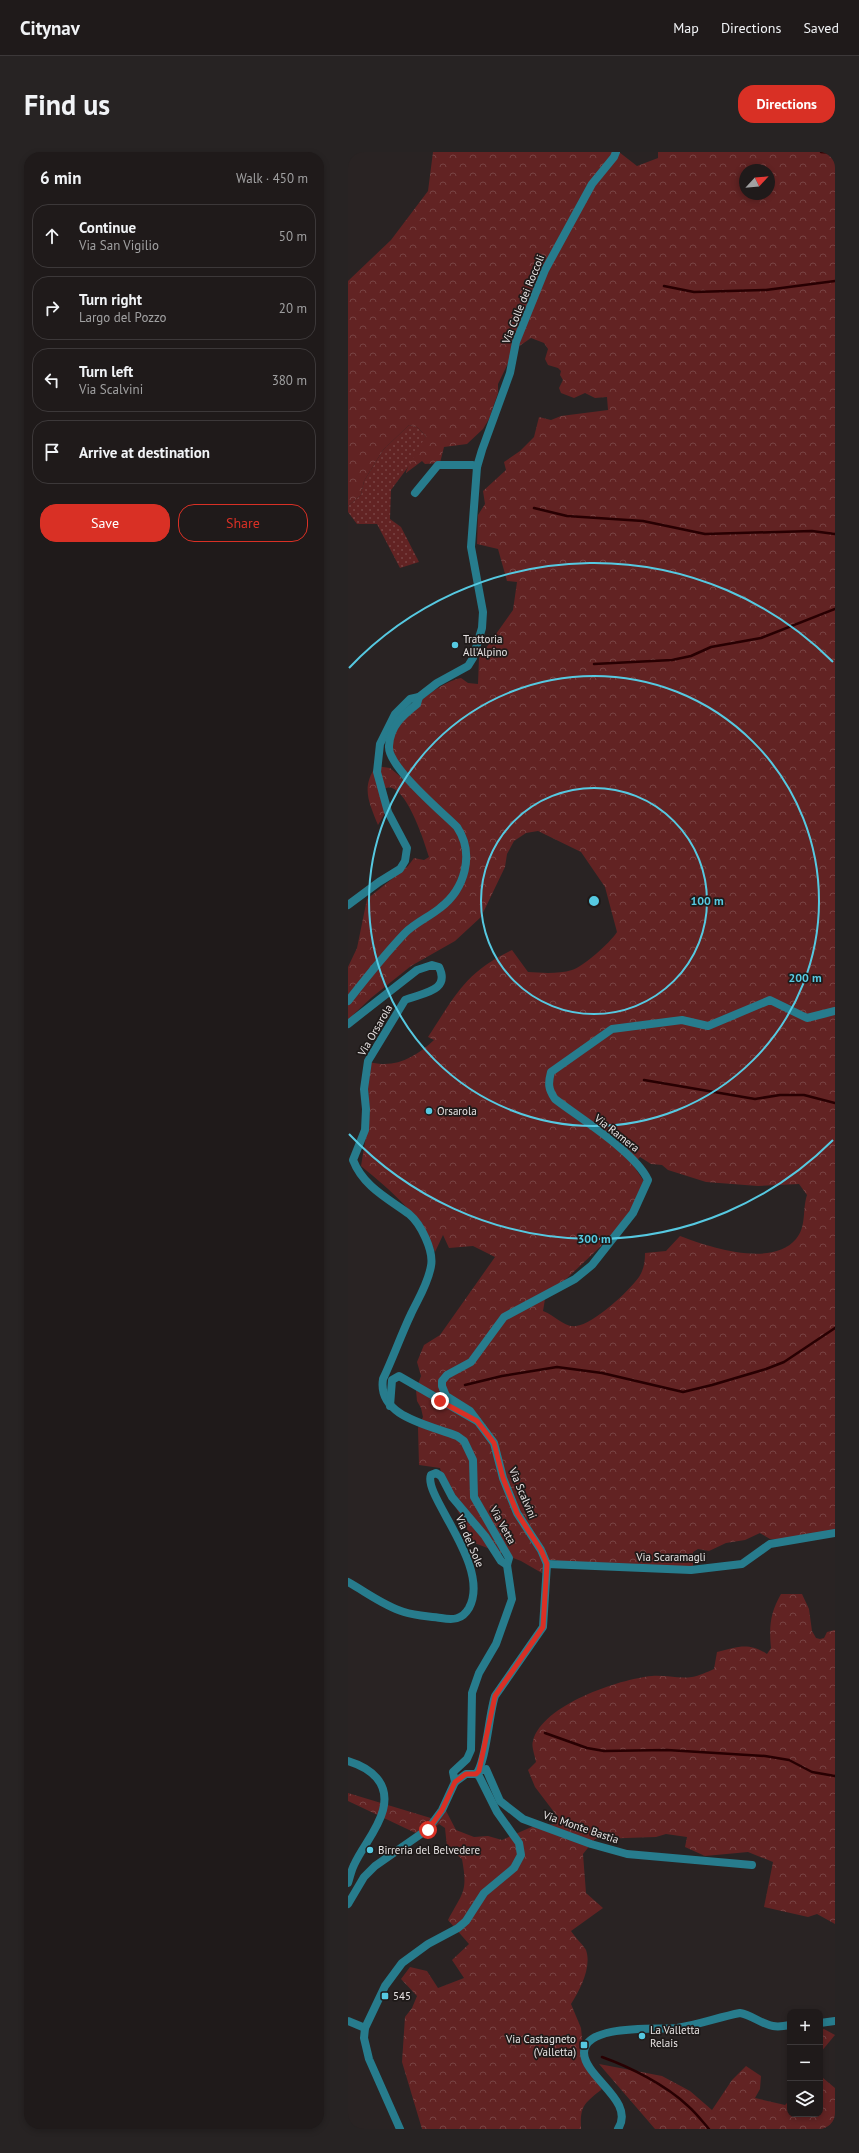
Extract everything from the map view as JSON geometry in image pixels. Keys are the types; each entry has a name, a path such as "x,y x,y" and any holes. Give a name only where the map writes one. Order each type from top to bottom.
{"street":[{"path":"615,154 623,152"},
{"name":"Via Colle dei Roccoli","path":"348,905 400,869 406,861 407,848 388,812 376,767 380,744 392,718 410,699 418,697 431,686 471,663 482,628 481,597 471,547 477,468 510,373 516,342 545,270 592,184 615,154"},
{"path":"415,493 438,465 473,466 477,468"},
{"path":"348,1001 406,931 441,907 460,886 466,866 463,835 457,827 403,773 396,764 388,747 394,728 405,712 417,704 418,697"},
{"name":"Via Orsarola","path":"348,1024 417,970 432,965 438,967 442,979 439,985 426,994 405,1000 368,1061 364,1089 366,1109 365,1130 351,1157 364,1179 378,1194 412,1217 429,1248 431,1256 431,1266 422,1294 410,1315 383,1379 382,1387 384,1397 390,1406"},
{"name":"Via Ramera","path":"477,1421 470,1411 446,1396 442,1386 444,1377 471,1362 504,1317 575,1279 592,1265 633,1213 648,1180 642,1168 630,1156 555,1099 550,1091 548,1082 551,1072 612,1029 682,1020 708,1026 770,1000 807,1018 835,1011"},
{"name":"Via Scalvini","path":"390,1406 392,1380 399,1376 477,1421 494,1443 503,1478 517,1513 541,1550 547,1564 543,1627 495,1696 478,1772"},
{"name":"Via Vetta","path":"390,1406 397,1412 457,1436 464,1441 475,1468 474,1497 509,1558 507,1565 512,1599 496,1644 472,1693 472,1750 467,1759 453,1772 455,1782"},
{"name":"Via del Sole","path":"348,1582 389,1606 406,1612 449,1620 460,1618 467,1612 472,1602 474,1588 473,1576 450,1521 432,1488 430,1478 431,1475 436,1473 441,1476 452,1497 484,1536 502,1561 507,1565"},
{"name":"Via Scaramagli","path":"547,1564 691,1570 742,1564 770,1544 835,1533"},
{"path":"348,1761 363,1765 374,1773 381,1783 384,1797 383,1810 354,1865 348,1883"},
{"name":"Via Monte Bastia","path":"478,1772 486,1768 500,1801 523,1819 591,1844 627,1854 752,1864"},
{"path":"348,1904 364,1877 375,1866 428,1830 442,1810 455,1782 466,1774 478,1772 497,1812 519,1843 521,1855 514,1868 484,1893 466,1921 458,1928 422,1948 402,1962 385,1986 365,2028 364,2038 369,2059 400,2129"},
{"path":"618,2129 620,2126 620,2111 617,2101 591,2069 584,2056 584,2048 594,2038 632,2028 679,2028 740,2013 749,2014 764,2024 774,2027 787,2025"},
{"path":"348,2021 365,2028"},
{"path":"823,2023 835,2021"}],"green space":[{"path":"433,152 619,152 637,166 658,158 658,152 835,152 835,1536 814,1539 770,1539 760,1533 745,1540 726,1543 709,1551 698,1549 693,1552 693,1566 686,1567 561,1564 556,1560 549,1560 547,1576 521,1561 472,1542 442,1478 440,1468 419,1465 418,1428 423,1417 421,1408 417,1401 416,1390 421,1376 417,1362 424,1345 440,1335 495,1257 473,1246 449,1248 443,1235 435,1252 422,1226 404,1204 361,1166 370,1112 366,1067 370,1062 379,1064 396,1063 420,1052 434,1040 428,1037 462,986 472,976 496,958 512,950 528,972 550,973 572,970 589,960 609,942 617,932 605,887 581,852 538,831 526,833 514,841 507,854 505,867 481,917 455,941 411,966 371,998 354,1014 348,1024 348,967 357,948 367,899 408,866 414,858 424,860 429,857 420,830 410,808 398,792 392,788 383,789 385,813 378,825 369,802 369,781 376,766 390,768 402,778 391,753 393,738 398,727 416,705 439,687 461,678 468,683 478,684 479,658 513,610 517,582 507,581 498,549 477,544 478,515 485,504 483,491 506,470 504,462 520,451 534,437 539,417 551,420 561,416 608,410 607,397 595,398 585,393 574,398 561,393 559,388 563,380 560,375 561,371 558,368 548,365 545,359 548,349 544,343 531,338 515,349 498,384 498,393 489,419 483,429 467,444 444,447 440,463 425,464 422,461 406,473 411,461 426,436 417,427 409,425 383,450 364,481 361,495 348,506 348,281 391,240 428,191","holes":["640,1157 651,1164 662,1165 668,1170 706,1182 758,1186 799,1184 807,1195 802,1229 796,1239 785,1248 772,1252 756,1254 723,1249 680,1236 666,1251 645,1253 642,1271 634,1283 610,1306 583,1324 576,1326 567,1325 543,1311 545,1299 617,1231 629,1214 645,1183 633,1165"]},
{"path":"409,425 417,427 426,436 417,455 391,490 390,519 401,527 419,562 400,568 377,524 357,524 348,512 348,506 361,495 364,481 383,450"},
{"path":"781,1594 802,1594 809,1609 812,1631 816,1638 824,1638 827,1632 835,1630 835,1924 817,1914 808,1917 764,1907 773,1862 748,1852 705,1856 685,1847 687,1837 666,1834 656,1837 595,1839 583,1854 586,1893 603,1908 571,1931 586,1950 587,1964 584,1978 571,2004 581,2028 583,2048 602,2089 584,2106 581,2115 581,2129 422,2129 402,2062 405,2017 412,2008 417,1996 401,1979 410,1967 427,1971 438,1988 464,1978 452,1960 469,1944 448,1920 463,1891 464,1870 462,1859 447,1847 445,1828 439,1824 424,1837 348,1801 348,1793 434,1819 443,1805 456,1830 474,1837 488,1836 502,1840 536,1825 557,1824 557,1816 535,1787 528,1770 536,1762 533,1741 539,1728 551,1716 566,1705 602,1688 621,1682 652,1676 687,1677 703,1674 714,1669 717,1652 737,1647 754,1648 767,1654 771,1648 770,1627 772,1614"},
{"path":"823,2029 835,2035 823,2049 823,2045"},
{"path":"599,2064 662,2076 690,2091 712,2110 732,2080 746,2066 761,2076 760,2089 755,2098 785,2105 787,2103 787,2117 823,2117 823,2078 835,2088 835,2129 655,2129"}],"waterway":[{"path":"821,152 835,153"},
{"path":"664,286 694,292 766,290 835,281"},
{"path":"534,508 567,516 643,521 705,534 812,531 835,534"},
{"path":"594,664 672,660 691,656 711,647 761,638 835,609"},
{"path":"644,1080 755,1099 780,1095 804,1095 835,1103"},
{"path":"465,1385 502,1376 557,1367 602,1373 683,1392 766,1369 784,1362 835,1328"},
{"path":"545,1733 587,1748 604,1751 667,1750 765,1756 789,1760 812,1772 835,1776"},
{"path":"602,2057 636,2071 659,2084 679,2098 709,2129"}],"place":[{"name":"Trattoria All'Alpino","path":"455,645"},
{"name":"Orsarola","path":"429,1111"},
{"name":"Birreria del Belvedere","path":"370,1850"},
{"name":"545","path":"385,1996"},
{"name":"La Valletta Relais","path":"642,2036"},
{"name":"Via Castagneto (Valletta)","path":"584,2045"}],"route":[{"path":"428,1830 442,1810 458,1778 466,1774 476,1774 479,1771 483,1759 491,1708 495,1696 529,1645 543,1627 547,1564 541,1550 517,1513 503,1478 494,1443 477,1421 440,1401"}]}
